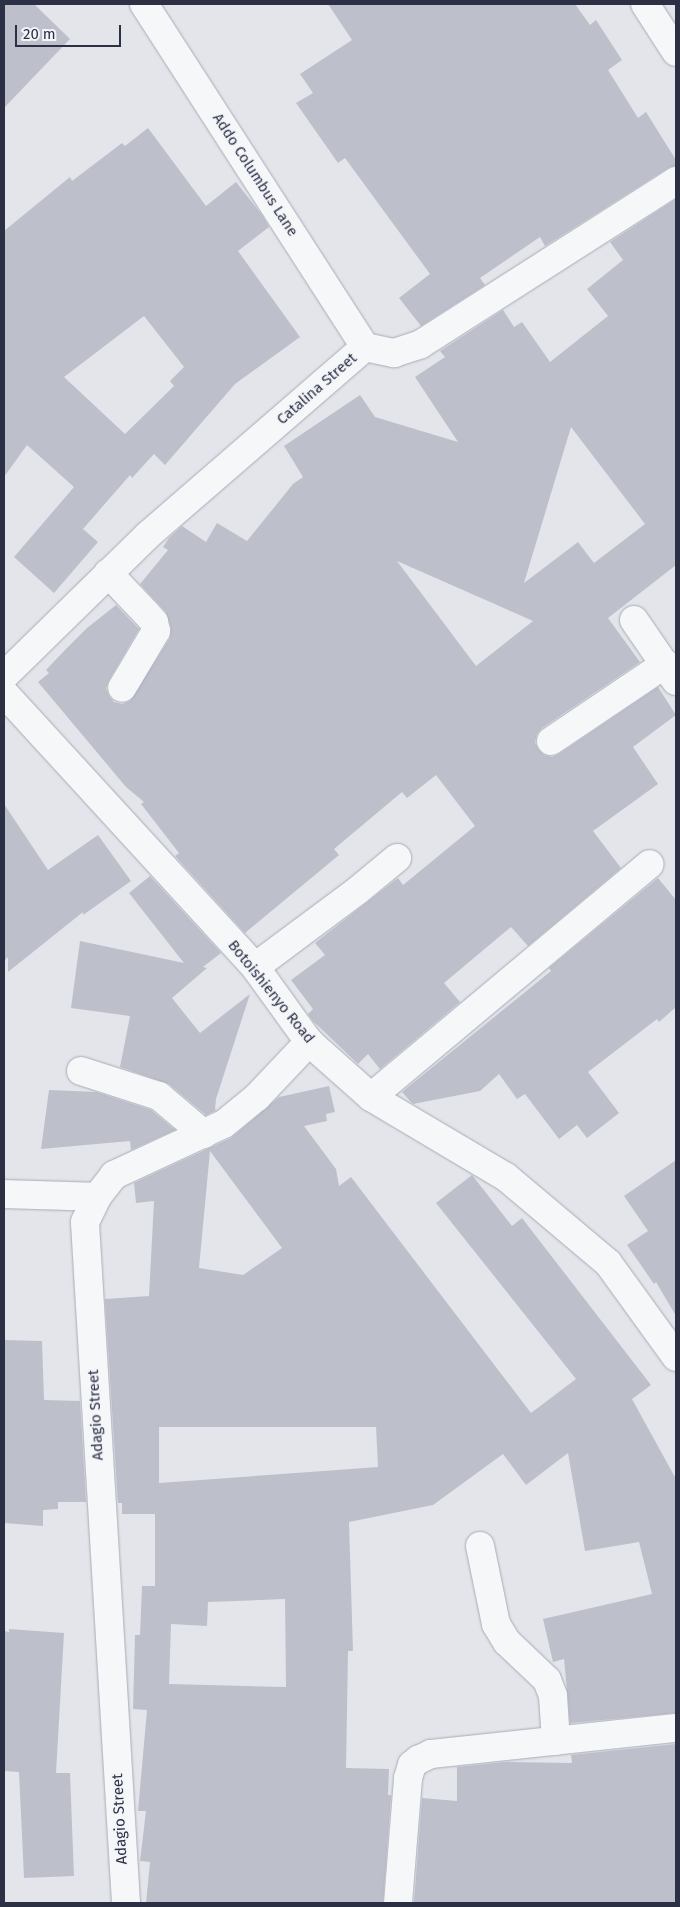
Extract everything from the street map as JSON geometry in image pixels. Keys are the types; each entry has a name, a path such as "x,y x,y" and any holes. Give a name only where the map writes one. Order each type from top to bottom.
{"street":[{"name":"Addo Columbus Lane","path":"144,4 365,347"},
{"path":"645,4 676,52"},
{"name":"Catalina Street","path":"4,676 148,535 365,347 394,353 421,344 676,181"},
{"path":"108,573 154,622 156,631 122,688"},
{"path":"551,740 670,672 634,620"},
{"name":"Botoishienyo Road","path":"4,693 255,967 309,1042 371,1097 506,1177 608,1263 676,1357"},
{"path":"255,967 357,891 397,858"},
{"path":"371,1097 650,864"},
{"name":"Adagio Street","path":"126,1903 84,1222 96,1197 114,1175 224,1124 257,1097 309,1042"},
{"path":"81,1071 159,1096 204,1134"},
{"path":"4,1194 96,1197"},
{"path":"480,1546 496,1624 507,1642 547,1680 553,1696 556,1741"},
{"path":"398,1903 408,1778 412,1765 431,1754 676,1728"}],"building":[{"path":"4,4 34,4 70,39 4,108"},
{"path":"328,4 575,4 590,25 596,20 622,60 608,70 638,118 646,112 676,160 676,166 668,168 545,246 540,237 480,278 485,285 421,326 399,298 430,274 345,158 338,163 296,103 313,93 300,74 352,40"},
{"path":"148,128 206,206 236,182 269,227 238,251 300,337 235,384 165,465 154,454 132,478 130,475 83,529 98,542 54,593 14,557 74,487 27,445 4,477 4,231 70,177 72,181 122,143 125,146","holes":["144,316 184,367 170,381 174,386 125,434 64,377"]},
{"path":"676,199 676,565 608,618 640,662 542,728 537,734 535,742 538,749 544,755 552,757 559,754 658,687 676,715 633,747 658,784 593,831 621,868 528,946 511,927 444,983 460,1002 380,1069 368,1054 358,1064 313,1021 308,1014 313,1009 291,980 325,955 315,943 398,878 403,885 475,826 436,775 407,798 402,792 334,849 339,855 245,933 175,856 179,853 141,804 144,802 126,787 38,682 49,673 46,670 87,628 116,605 139,629 106,688 114,702 122,704 130,701 170,638 171,628 166,612 140,584 168,550 163,547 169,538 182,526 206,542 217,523 247,541 293,484 303,477 284,446 360,395 375,417 458,442 415,377 445,357 440,351 503,310 514,327 522,322 550,362 608,316 587,289 623,260 610,242","holes":["571,427 645,524 594,563 578,542 524,583","397,561 515,613 533,621 476,666"]},
{"path":"4,804 48,870 98,835 131,881 83,915 83,912 8,972 8,957 4,961"},
{"path":"150,876 221,953 203,967 207,968 172,998 200,1033 250,994 216,1099 215,1110 217,1110 206,1115 169,1084 120,1067 130,1016 71,1008 80,941 184,963 129,893"},
{"path":"658,878 676,900 676,1007 659,1022 657,1019 588,1072 619,1113 587,1138 577,1125 559,1139 525,1094 517,1099 499,1074 480,1091 413,1104 402,1092 551,971 549,968"},
{"path":"329,1086 335,1112 326,1114 327,1121 304,1126 336,1169 339,1186 351,1177 531,1413 576,1379 436,1203 472,1175 512,1226 522,1218 651,1385 632,1399 676,1479 676,1713 570,1723 564,1659 553,1662 543,1619 652,1594 639,1542 585,1551 568,1453 526,1485 503,1454 433,1505 349,1522 353,1651 348,1651 346,1768 389,1769 388,1795 391,1795 383,1903 146,1903 150,1862 140,1861 146,1811 138,1811 147,1710 133,1709 135,1635 140,1635 142,1586 155,1586 155,1514 122,1514 122,1503 118,1503 105,1299 149,1296 154,1201 136,1203 134,1183 231,1138 279,1097","holes":["210,1151 282,1248 243,1275 199,1268","159,1427 376,1427 378,1467 159,1483","285,1599 286,1687 169,1684 171,1624 207,1626 208,1602"]},
{"path":"49,1090 96,1092 151,1110 175,1130 131,1150 130,1141 41,1149"},
{"path":"676,1160 676,1316 656,1282 654,1284 627,1245 648,1231 624,1196"},
{"path":"4,1340 42,1341 44,1400 80,1401 86,1502 58,1502 58,1509 43,1510 43,1526 4,1523"},
{"path":"9,1629 64,1633 56,1773 70,1773 74,1876 24,1878 19,1772 4,1771 4,1631 9,1632"},
{"path":"676,1744 676,1903 414,1903 422,1798 457,1801 457,1767 505,1762 572,1763 571,1755"}]}
